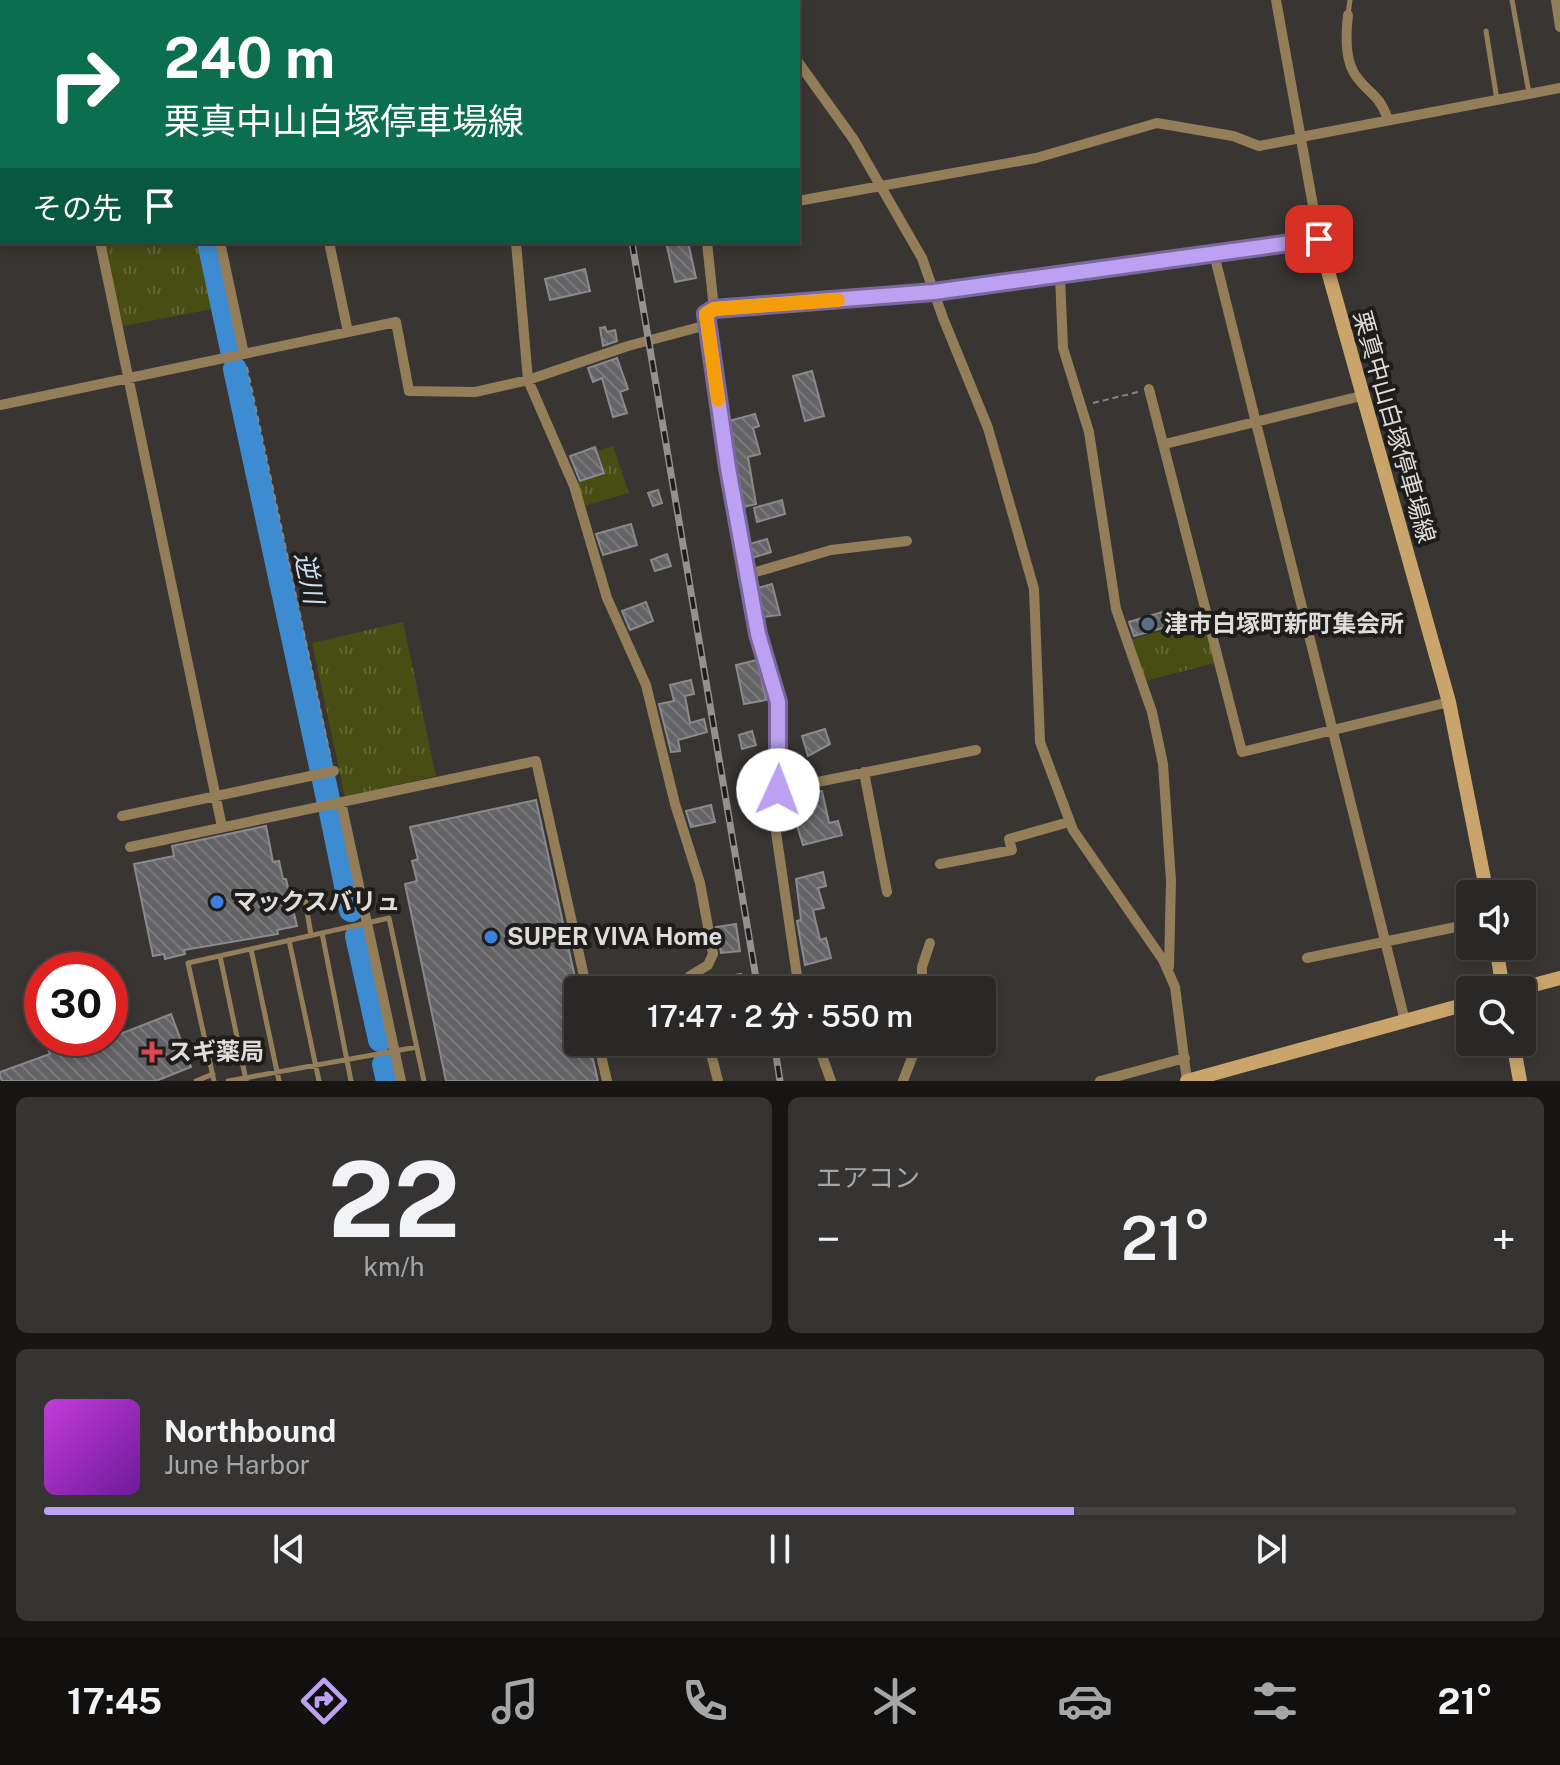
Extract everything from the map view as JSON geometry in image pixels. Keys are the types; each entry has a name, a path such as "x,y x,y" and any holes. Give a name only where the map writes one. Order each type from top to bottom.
{"main road":[{"path":"714,309 934,292 1319,239"},
{"name":"栗真中山白塚停車場線","path":"1319,239 1449,702 1484,880"},
{"path":"1536,984 1560,978"},
{"path":"1187,1081 1456,1007"},
{"path":"1516,1056 1520,1081"}],"street":[{"path":"1276,0 1319,239"},
{"path":"1556,0 1560,27"},
{"path":"1348,15 1346,33 1353,72 1382,101 1388,120"},
{"path":"800,65 854,140 922,258 988,428 1029,568 1038,627 1036,702 1040,742 1069,822 1169,973 1175,987 1187,1081"},
{"path":"800,201 1036,158 1157,123 1233,136 1259,146 1560,88"},
{"path":"100,244 222,827"},
{"path":"220,244 244,354"},
{"path":"329,244 348,332"},
{"path":"516,244 528,380 574,486 607,598 646,685 675,804 700,883 714,948 708,965 690,976"},
{"path":"707,244 714,309 706,314 707,325 728,468 762,652 778,702 776,832 797,976"},
{"path":"1214,254 1330,731 1405,1021"},
{"path":"1060,276 1063,348 1081,406 1098,482 1116,609 1152,712 1163,764 1171,881 1169,973"},
{"path":"0,405 396,322 409,391 475,392 528,380 628,346 707,325"},
{"path":"1149,389 1242,752 1449,702"},
{"path":"1165,444 1361,396"},
{"path":"749,574 831,550 907,541"},
{"path":"778,790 976,750"},
{"path":"130,847 536,761 584,976"},
{"path":"122,816 333,772"},
{"path":"864,772 887,892"},
{"path":"341,802 361,924 389,1052 401,1081"},
{"path":"940,864 1012,850 1009,839 1069,822"},
{"path":"1307,958 1456,927"},
{"path":"922,976 930,943"},
{"path":"601,1056 607,1081"},
{"path":"712,1056 718,1081"},
{"path":"822,1056 831,1081"},
{"path":"903,1081 913,1056"},
{"path":"1100,1081 1185,1058"}],"lane":[{"path":"1348,15 1350,0"},
{"path":"1512,0 1529,94"},
{"path":"1486,31 1497,100"},
{"path":"304,893 311,935"},
{"path":"196,1081 214,1078 188,963 389,918 424,1081"},
{"path":"322,933 351,1081"},
{"path":"289,940 319,1081"},
{"path":"251,949 279,1081"},
{"path":"220,956 246,1080"},
{"path":"228,1081 417,1047"}],"path":[{"path":"244,354 333,772"},
{"path":"1081,406 1149,389"}],"green space":[{"path":"104,244 198,244 212,309 119,327"},
{"path":"613,446 629,493 584,506 577,483 606,473 598,451"},
{"path":"403,622 436,776 345,797 312,643"},
{"path":"1172,628 1175,639 1207,630 1215,663 1145,681 1129,640"}],"building":[{"path":"666,244 688,244 696,278 675,282"},
{"path":"585,269 590,291 550,300 545,279"},
{"path":"605,327 607,332 615,330 617,341 603,346 600,328"},
{"path":"617,358 628,389 620,392 627,413 613,417 602,378 593,382 588,368"},
{"path":"812,371 824,416 805,421 793,376"},
{"path":"755,414 759,426 753,428 760,454 748,457 756,504 743,507 729,421"},
{"path":"595,447 604,473 580,481 570,456"},
{"path":"658,490 662,503 653,506 648,493"},
{"path":"782,500 785,514 757,522 754,508"},
{"path":"631,524 637,545 603,555 596,534"},
{"path":"767,539 771,552 752,558 750,544"},
{"path":"667,554 671,566 655,571 651,560"},
{"path":"772,584 780,615 763,617 758,588"},
{"path":"646,602 653,621 630,630 622,611"},
{"name":"津市白塚町新町集会所","path":"1166,611 1170,626 1134,636 1129,622"},
{"path":"757,660 766,700 744,704 736,665"},
{"path":"691,680 694,694 685,696 690,723 704,719 707,732 678,740 680,751 671,752 659,704 674,701 670,685"},
{"path":"825,729 830,744 808,756 802,736"},
{"path":"752,731 756,745 742,749 739,735"},
{"path":"796,767 798,778 785,780 785,769"},
{"path":"822,791 829,823 838,821 842,835 803,845 788,796"},
{"name":"SUPER VIVA Home","path":"536,800 575,976 564,976 564,1056 592,1056 598,1081 446,1081 405,884 417,881 412,861 418,859 410,827"},
{"path":"711,805 715,822 691,827 686,811"},
{"name":"マックスバリュ","path":"266,826 273,862 279,861 283,879 286,879 297,926 277,930 278,934 184,950 185,954 165,959 164,954 153,956 134,864 174,856 172,846"},
{"path":"823,872 826,886 818,888 824,908 813,910 820,940 826,938 831,958 805,965 797,921 801,920 796,879"},
{"path":"736,924 740,951 721,953 716,927"},
{"path":"171,1014 191,1067 156,1081 2,1081 0,1076 0,1072 44,1056 128,1056 128,1031"}],"waterway":[{"name":"逆川","path":"209,244 232,350"},
{"name":"逆川","path":"235,369 328,799"},
{"name":"逆川","path":"331,812 351,910"},
{"name":"逆川","path":"357,936 380,1040"},
{"name":"逆川","path":"384,1064 388,1081"}],"railway":[{"path":"632,244 756,976"},
{"path":"776,1056 780,1081"}],"slow traffic":[{"path":"718,400 706,314 714,309 838,300"}],"place":[{"name":"津市白塚町新町集会所","path":"1148,624"},
{"name":"マックスバリュ","path":"217,902"},
{"name":"SUPER VIVA Home","path":"491,937"},
{"name":"スギ薬局","path":"152,1052"}],"route":[{"path":"778,790 778,702 758,634 728,468 706,314 714,309 934,292 1319,239"}]}
